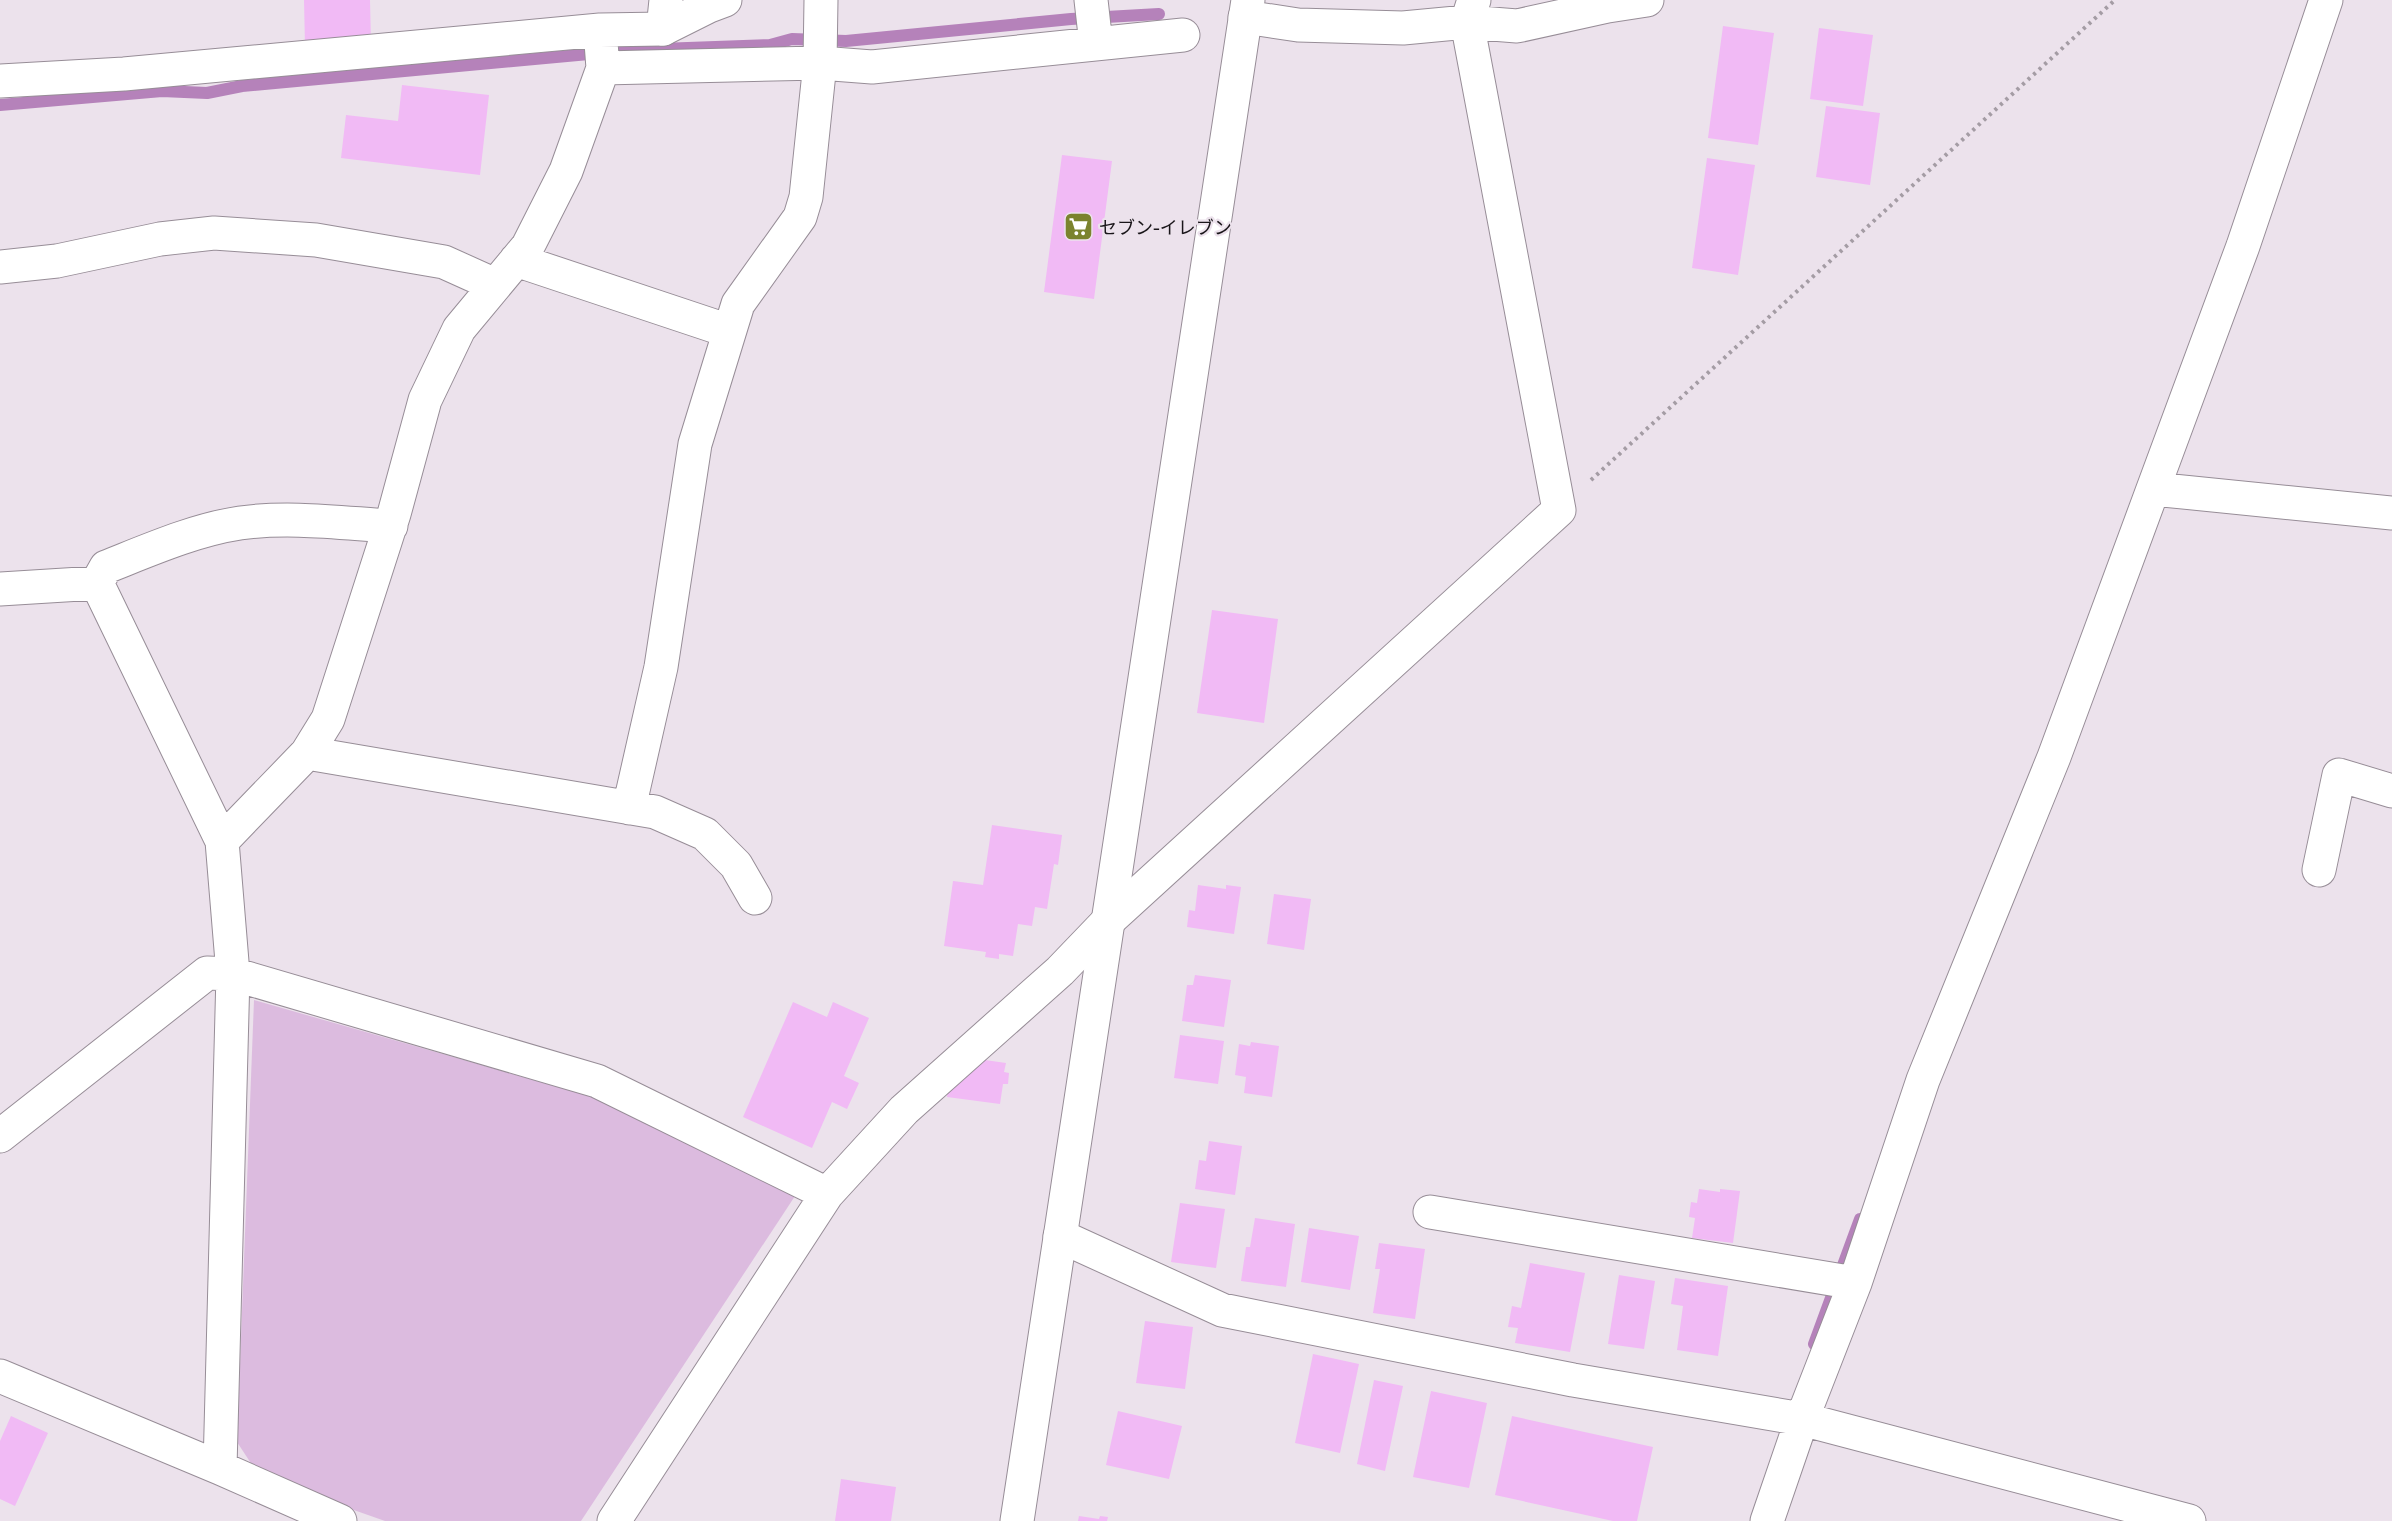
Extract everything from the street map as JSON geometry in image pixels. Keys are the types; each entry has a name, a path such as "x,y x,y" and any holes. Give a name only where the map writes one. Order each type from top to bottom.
{"street":[{"path":"222,841 307,753 328,719 391,526 425,400 459,329 528,246 566,171 602,50 664,14 709,6 725,0"},
{"path":"1017,1521 1247,9 1298,25 1403,28 1471,11 1517,26 1556,9 1647,0"},
{"path":"1767,1521 1791,1417 1841,1281 2054,757 2243,246 2326,0"},
{"path":"614,1521 827,1194 904,1110 1060,971 1108,921 1559,510 1471,11"},
{"path":"0,81 602,50 821,36 872,67 1093,21 1183,35"},
{"path":"629,808 661,668 694,444 738,304 800,217 806,197 821,36"},
{"path":"0,267 57,261 160,239 214,233 316,240 444,262 495,285"},
{"path":"516,260 729,332"},
{"path":"2153,489 2392,513"},
{"path":"97,583 106,567 179,538 240,523 297,521 391,526"},
{"path":"0,589 97,583"},
{"path":"97,583 222,841 233,974 220,1468"},
{"path":"307,753 655,812 705,834 736,865 754,898"},
{"path":"2319,870 2339,775 2392,790"},
{"path":"0,1136 207,973 233,974 597,1081 827,1194"},
{"path":"1430,1212 1841,1281"},
{"path":"1060,1236 1222,1310 1573,1380 1791,1417 2189,1521"},
{"path":"1,1379 220,1468 340,1521"}],"path":[{"path":"1559,510 2115,0"}],"shaded area":[{"path":"254,1000 593,1097 797,1193 581,1521 385,1521 260,1477 237,1442"}],"building":[{"path":"304,0 370,0 371,43 305,46"},
{"path":"1723,26 1774,33 1758,145 1708,138"},
{"path":"1819,28 1873,35 1863,106 1810,99"},
{"path":"402,85 489,95 480,175 341,158 346,115 398,121"},
{"path":"1826,106 1880,113 1870,185 1816,177"},
{"name":"セブン-イレブン","path":"1062,155 1112,161 1094,299 1044,292"},
{"path":"1707,158 1755,165 1738,275 1692,268"},
{"path":"1212,610 1278,619 1264,723 1197,713"},
{"path":"992,825 1062,835 1058,865 1054,864 1047,909 1035,907 1032,926 1018,924 1013,956 999,954 999,959 985,957 986,952 944,946 953,881 983,885"},
{"path":"1198,885 1226,889 1226,885 1241,887 1234,934 1187,927 1189,910 1195,911"},
{"path":"1274,894 1311,899 1304,950 1267,944"},
{"path":"1195,975 1231,980 1224,1027 1182,1021 1187,985 1193,985"},
{"path":"793,1002 827,1017 833,1002 869,1018 844,1076 859,1083 847,1109 832,1102 812,1148 743,1117"},
{"path":"1180,1035 1224,1041 1218,1084 1174,1078"},
{"path":"1251,1042 1279,1046 1272,1097 1244,1093 1246,1077 1235,1075 1239,1044 1250,1046"},
{"path":"978,1059 1006,1063 1004,1072 1009,1073 1008,1084 1003,1084 1000,1104 947,1097 949,1083"},
{"path":"1209,1141 1242,1146 1235,1195 1195,1189 1199,1160 1206,1161"},
{"path":"1699,1189 1720,1192 1720,1189 1740,1191 1733,1243 1692,1238 1695,1218 1689,1217 1691,1202 1697,1203"},
{"path":"1180,1203 1225,1209 1216,1268 1171,1262"},
{"path":"1255,1218 1295,1224 1286,1287 1241,1281 1246,1247 1250,1247"},
{"path":"1309,1228 1359,1236 1350,1290 1301,1282"},
{"path":"1379,1243 1425,1249 1415,1319 1373,1313 1380,1269 1375,1269"},
{"path":"1530,1263 1585,1273 1570,1352 1515,1343 1518,1328 1508,1327 1512,1306 1521,1308"},
{"path":"1619,1275 1655,1281 1644,1349 1608,1344"},
{"path":"1675,1278 1728,1286 1718,1356 1677,1350 1683,1306 1671,1304"},
{"path":"1145,1321 1193,1327 1185,1389 1136,1383"},
{"path":"1313,1354 1359,1364 1340,1453 1295,1443"},
{"path":"1374,1380 1403,1386 1385,1471 1357,1464"},
{"path":"1431,1391 1487,1403 1469,1488 1413,1477"},
{"path":"1118,1411 1182,1426 1169,1479 1106,1465"},
{"path":"11,1416 48,1433 15,1506 0,1499 0,1441"},
{"path":"1512,1416 1653,1447 1637,1521 1613,1521 1495,1495"},
{"path":"841,1479 896,1487 891,1521 835,1521"},
{"path":"1079,1516 1099,1519 1100,1516 1108,1517 1107,1521 1078,1521"}],"waterway":[{"path":"0,105 162,91 207,93 242,86 632,50 770,45 792,39 846,41 1071,19 1159,14"},
{"path":"1814,1344 1860,1219"}],"place":[{"name":"セブン-イレブン","path":"1078,227"}]}
